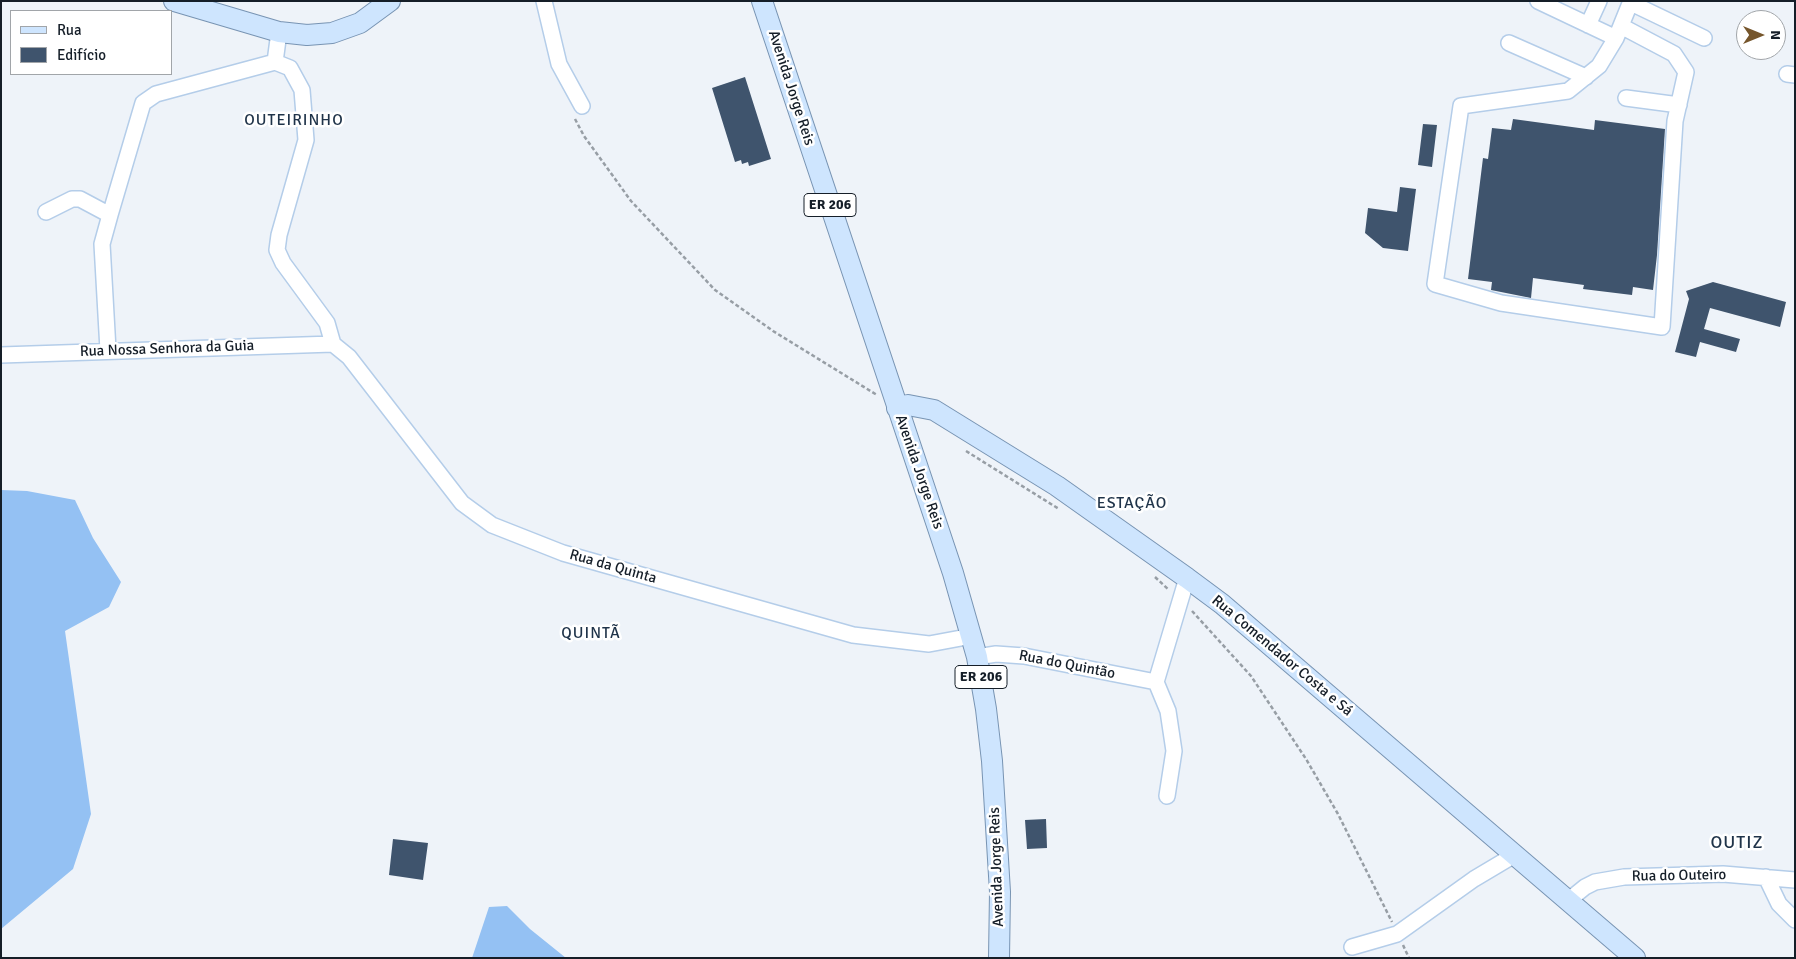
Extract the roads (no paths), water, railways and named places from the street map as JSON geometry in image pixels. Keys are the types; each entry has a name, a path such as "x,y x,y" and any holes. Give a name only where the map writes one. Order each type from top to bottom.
{"main road":[{"path":"174,1 280,32 307,35 332,33 360,23 390,1"},
{"name":"Avenida Jorge Reis","path":"762,1 972,636 986,709 992,761 1000,892 999,958"},
{"name":"Rua Comendador Costa e Sá","path":"897,408 908,404 934,410 1057,486 1222,604 1516,854 1635,958"}],"street":[{"path":"544,1 559,64 577,109"},
{"path":"1538,1 1559,6 1588,25 1619,32 1674,54 1686,72 1675,122 1662,327 1501,303 1435,284 1461,106 1568,91 1599,66 1619,32 1631,2 1704,38"},
{"path":"1588,25 1599,1"},
{"path":"275,62 280,32"},
{"path":"1509,43 1586,77"},
{"path":"108,350 102,244 143,103 156,94 275,62 290,68 302,90 306,140 278,235 277,250 283,263 327,323 334,344"},
{"path":"1626,98 1679,105"},
{"path":"46,212 72,199 80,199 110,214"},
{"name":"Rua Nossa Senhora da Guia","path":"1,355 334,344"},
{"name":"Rua da Quinta","path":"334,344 349,357 462,503 492,525 563,552 853,635 929,644 972,636"},
{"path":"1167,796 1174,751 1168,711 1156,682 1179,599 1187,578"},
{"name":"Rua do Quintão","path":"977,657 996,654 1024,656 1156,682"},
{"path":"1352,947 1376,942 1397,934 1474,879 1516,854"},
{"name":"Rua do Outeiro","path":"1569,900 1595,882 1624,877 1723,874 1795,880"},
{"path":"1766,877 1778,904 1795,920"}],"district":[{"name":"OUTEIRINHO","path":"294,121"},
{"name":"ESTAÇÃO","path":"1132,504"},
{"name":"QUINTÃ","path":"591,634"},
{"name":"OUTIZ","path":"1737,843"}]}
